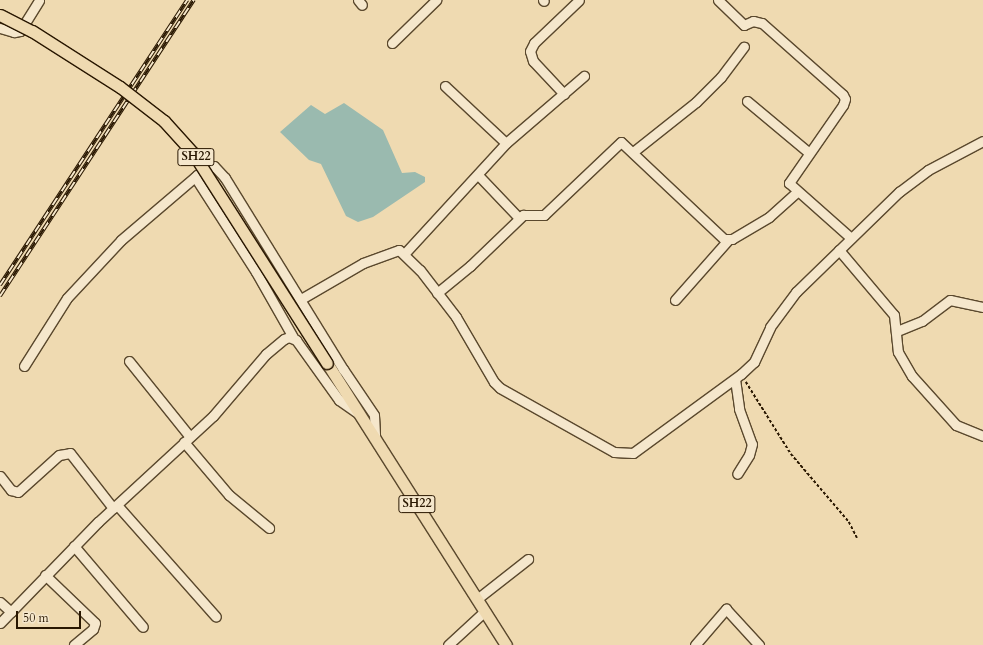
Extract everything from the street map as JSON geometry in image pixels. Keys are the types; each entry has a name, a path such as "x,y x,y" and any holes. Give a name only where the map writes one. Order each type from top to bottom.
{"main road":[{"name":"SH22","path":"0,15 32,31 120,87 164,120 193,153 327,364 362,416 506,645"}],"street":[{"path":"0,28 14,32 20,31 39,0"},
{"path":"392,43 436,0"},
{"path":"564,94 533,61 530,51 534,44 580,0"},
{"path":"718,0 744,25 753,21 762,23 843,95 843,105 808,152 789,183 797,192 851,238"},
{"path":"633,152 696,102 721,78 744,47"},
{"path":"405,253 479,176 506,144 584,76"},
{"path":"445,86 506,144"},
{"path":"747,101 808,152"},
{"path":"301,299 363,263 395,250 405,253 456,317 494,382 500,388 614,452 633,453 642,448 738,377 754,362 770,327 796,292 851,238 918,176 983,141"},
{"path":"437,293 470,266 525,213 544,215 617,143 624,143 716,234 728,240"},
{"path":"24,366 67,298 120,240 195,176 212,166 225,178 374,415 375,437"},
{"path":"195,176 256,272 294,338 339,400 362,416"},
{"path":"479,176 519,218"},
{"path":"675,300 728,240 769,217 797,192"},
{"path":"839,250 894,316 897,331 898,352 912,376 956,425 983,436"},
{"path":"897,331 922,321 950,300 983,307"},
{"path":"0,623 74,546 226,401 274,346 284,339 294,338"},
{"path":"129,361 229,495 269,528"},
{"path":"737,474 748,455 752,444 739,409 738,377"},
{"path":"0,476 11,490 18,492 59,455 70,453 115,506 216,617"},
{"path":"74,546 143,627"},
{"path":"477,599 528,560"},
{"path":"45,575 95,623 93,629 79,643"},
{"path":"0,602 11,612"},
{"path":"695,645 726,609 759,645"},
{"path":"448,645 485,611"}],"path":[{"path":"738,377 791,454 845,517 857,538"}],"water":[{"path":"344,103 383,130 402,173 415,172 425,177 425,182 373,217 358,222 346,216 321,164 309,160 280,132 311,105 325,114"}],"railway":[{"path":"0,285 187,0"},
{"path":"0,296 194,0"}]}
